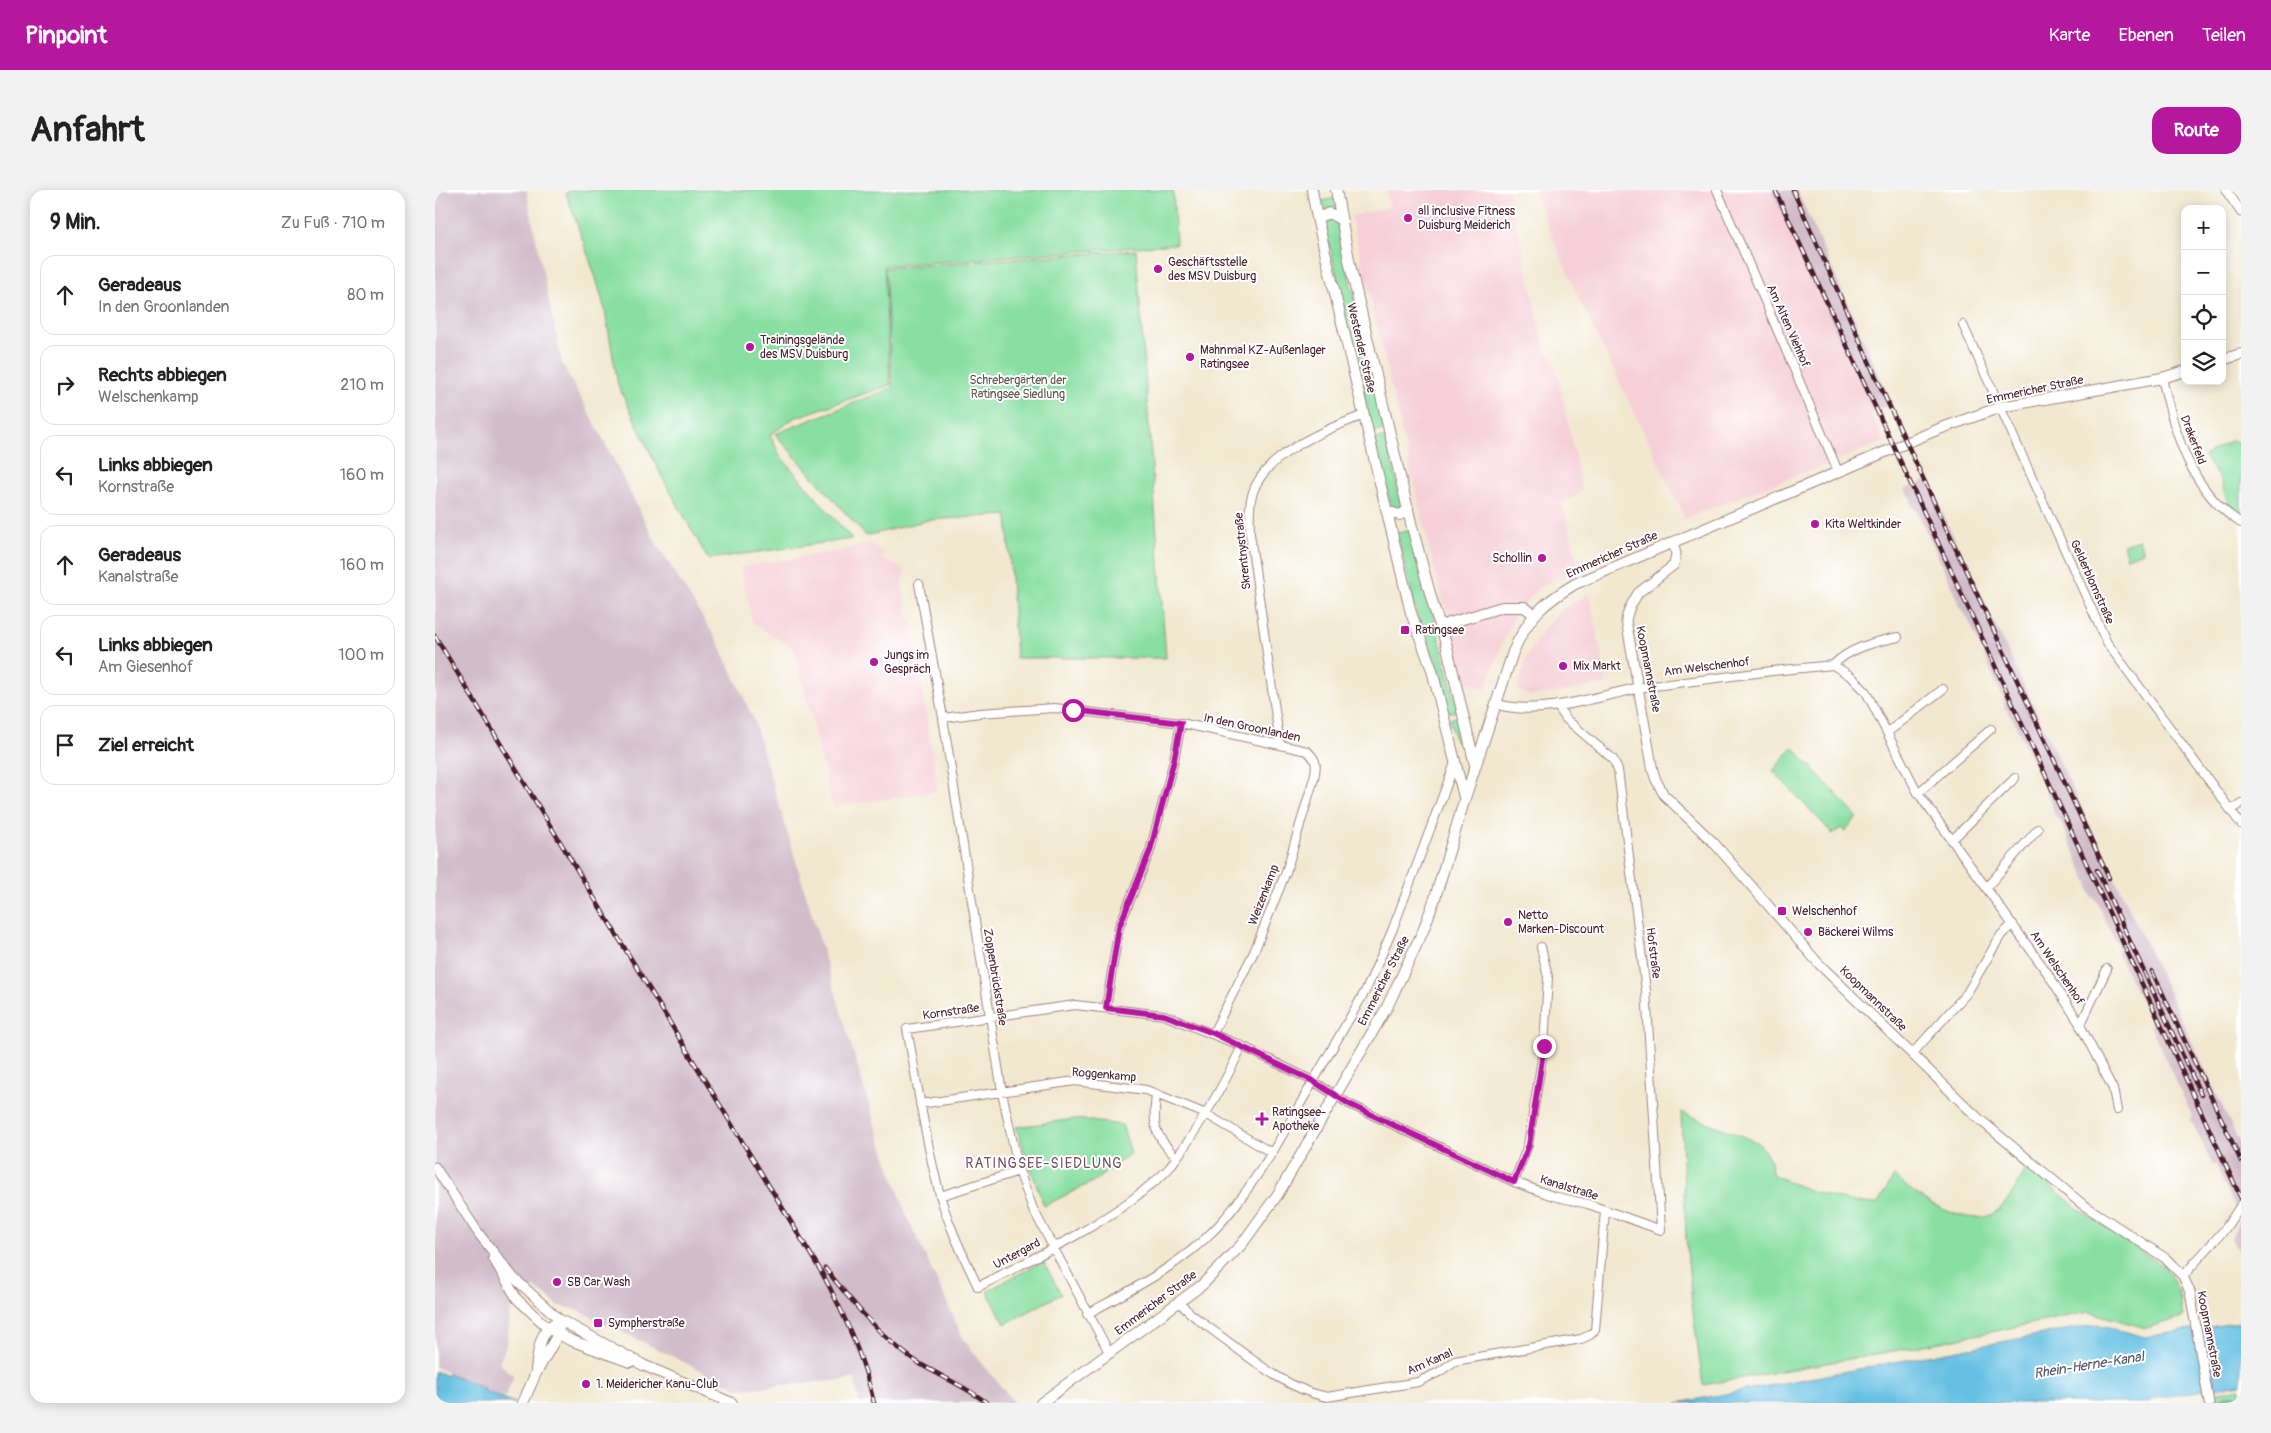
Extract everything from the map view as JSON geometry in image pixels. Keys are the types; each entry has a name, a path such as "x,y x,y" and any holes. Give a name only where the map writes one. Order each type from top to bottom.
{"main road":[{"name":"Westender Straße","path":"1312,190 1411,614 1432,670 1455,761 1465,785 1465,798"},
{"name":"Westender Straße","path":"1336,190 1340,218 1408,508 1446,643 1475,766"},
{"path":"1317,218 1329,213 1340,218"},
{"path":"2226,359 2241,354"},
{"name":"Emmericher Straße","path":"1465,785 1475,766 1519,638 1534,614 1553,597 1575,584 1838,470 1939,429 2001,407 2162,378 2181,372"},
{"path":"1387,511 1399,515 1408,508"},
{"path":"1440,626 1502,607 1524,607 1534,614"},
{"path":"1455,761 1462,767 1471,768 1475,766"},
{"name":"Emmericher Straße","path":"1041,1403 1180,1303 1219,1270 1242,1244 1278,1194 1387,1007 1423,931 1447,863 1465,798"},
{"path":"535,1376 541,1341 548,1328 560,1320"},
{"path":"525,1400 535,1376 558,1334 560,1320"},
{"path":"560,1320 643,1365 732,1403"},
{"path":"548,1328 558,1334 618,1358 643,1365"}],"street":[{"name":"Am Alten Viehhof","path":"1717,190 1838,470"},
{"path":"2226,190 2241,212"},
{"name":"Gelderblomstraße","path":"1963,325 2107,643 2241,824"},
{"name":"Drakerfeld","path":"2162,378 2173,424 2190,467 2213,499 2241,523"},
{"name":"Skrentnystraße","path":"1280,745 1251,534 1250,500 1256,484 1271,464 1314,437 1364,415"},
{"name":"Emmericher Straße","path":"1673,542 1676,554 1674,565"},
{"name":"Koopmannstraße","path":"1674,565 1638,593 1627,614 1627,631 1653,771 1659,788 1713,843 1819,964 1978,1118 2082,1204 2165,1258 2183,1276 2190,1292 2209,1402"},
{"name":"Zoppenbrückstraße","path":"919,584 943,718 1002,1092 1019,1171 1033,1210 1110,1354"},
{"name":"Am Welschenhof","path":"1833,665 1843,655 1874,642 1898,637"},
{"name":"Am Welschenhof","path":"1496,704 1512,709 1523,709 1557,705 1638,688 1833,665 1852,677 1867,692 1918,794 2049,974 2080,1026 2113,1089 2117,1110"},
{"path":"1888,732 1943,689"},
{"name":"Hofstraße","path":"1557,705 1566,719 1613,760 1617,770 1646,990 1661,1230"},
{"name":"In den Groonlanden","path":"943,718 980,713 1054,708 1181,723 1307,751 1315,758"},
{"path":"1106,1008 1119,927 1150,851 1174,760 1181,723"},
{"path":"1918,794 1991,729"},
{"name":"Weizenkamp","path":"1213,1033 1254,952 1287,872 1315,772 1315,758"},
{"name":"Emmericher Straße","path":"1087,1314 1155,1277 1174,1264 1217,1227 1255,1179 1272,1153 1367,988 1389,939 1455,761"},
{"path":"1952,840 2015,778"},
{"path":"1447,786 1453,784 1465,785"},
{"path":"2231,810 2241,803"},
{"path":"1986,888 2038,829"},
{"path":"1912,1054 1967,993 2001,935 2013,924"},
{"path":"1514,1182 1529,1145 1544,1046 1548,977 1541,946"},
{"name":"Am Welschenhof","path":"2080,1026 2107,969"},
{"name":"Kornstraße","path":"907,1029 1075,1005 1164,1015 1213,1033 1313,1081"},
{"name":"Untergard","path":"907,1029 920,1104 940,1196 957,1243 978,1288 1117,1211 1157,1179 1170,1167 1206,1114 1225,1084 1242,1046"},
{"name":"Roggenkamp","path":"920,1104 1075,1081 1146,1090 1206,1114 1272,1153"},
{"name":"Kanalstraße","path":"1313,1081 1349,1104 1514,1182 1661,1230"},
{"path":"1156,1094 1155,1128 1161,1142 1175,1157"},
{"path":"435,1167 479,1234 517,1299 548,1328"},
{"path":"940,1196 1019,1171"},
{"path":"2183,1276 2225,1229 2241,1205"},
{"name":"Am Kanal","path":"1180,1303 1191,1314 1267,1370 1312,1394 1327,1397 1417,1382 1439,1372 1455,1361 1570,1341 1590,1335 1595,1330 1605,1211"},
{"path":"479,1234 513,1277 560,1320"}],"shaded area":[{"path":"435,190 526,190 562,364 599,431 655,541 721,647 753,718 876,1128 907,1216 964,1340 1014,1403 859,1403 855,1379 739,1389 575,1309 559,1306 535,1287 511,1308 507,1343 499,1363 514,1376 504,1399 482,1391 483,1388 435,1367"},
{"path":"1386,190 1508,190 1546,352 1554,358 1582,489 1574,497 1562,502 1580,568 1538,588 1516,614 1505,636 1485,690 1467,681 1437,581 1351,216 1389,207"},
{"path":"1533,190 1771,190 1873,411 1870,413 1884,442 1683,519 1683,513 1578,297"},
{"path":"1771,190 1797,190 1892,404 1873,411"},
{"path":"1927,480 2241,1146 2241,1253 2231,1240 2240,1218 2216,1165 2212,1164 2191,1120 2192,1116 2150,1025 2150,1018 2118,955 2118,948 2097,901 2091,896 2088,883 2060,820 2054,814 2051,801 2013,719 2004,707 2004,700 1967,617 1958,605 1957,598 1919,515 1911,504 1911,497 1905,489"},
{"path":"870,543 886,554 880,557 906,570 902,580 908,619 911,619 938,791 833,807 794,649 753,623 740,567 839,551"},
{"path":"1589,593 1607,684 1529,696 1517,689 1527,656 1545,627 1566,607"}],"green space":[{"name":"Trainingsgelände des MSV Duisburg","path":"571,190 1173,190 1176,244 884,266 890,385 794,418 770,435 780,456 852,539 708,559 661,475 618,385 605,310 596,278 566,193"},
{"path":"1335,198 1336,210 1327,208 1320,211 1318,202"},
{"path":"1330,219 1337,224 1384,430 1373,432 1325,226"},
{"name":"Schrebergärten der Ratingsee Siedlung","path":"1136,250 1166,658 1016,658 1007,515 928,520 866,536 775,434 892,388 885,268"},
{"path":"1386,437 1402,504 1397,510 1391,506 1375,440"},
{"path":"2232,440 2241,445 2241,513 2227,502 2221,481 2204,456"},
{"path":"1411,530 1458,711 1447,713 1416,612 1399,540 1394,534"},
{"path":"2139,540 2143,552 2127,558 2123,545"},
{"path":"1460,716 1464,736 1460,743 1455,741 1449,719"},
{"path":"1793,747 1857,817 1845,831 1841,828 1833,834 1773,771"},
{"path":"1681,1112 1759,1143 1771,1161 1772,1174 1797,1186 1849,1201 1877,1204 1894,1176 1915,1193 1943,1209 1957,1215 1985,1217 2002,1207 2028,1167 2077,1208 2166,1268 2178,1290 2183,1317 2146,1328 2089,1312 1905,1349 1703,1385 1692,1305 1686,1238"},
{"path":"1075,1119 1122,1125 1131,1153 1096,1180 1044,1206 1016,1127"},
{"path":"1043,1261 1061,1294 1005,1324 987,1291"},
{"path":"2241,1388 2241,1395 2228,1395 2218,1400 2216,1393"},
{"path":"2228,1395 2241,1395 2241,1403 2220,1403 2219,1400"}],"water":[{"name":"Rhein-Herne-Kanal","path":"2241,1322 2241,1384 2157,1398 2146,1403 1677,1403 2097,1324 2145,1337"},
{"path":"435,1371 447,1376 448,1373 483,1388 483,1391 515,1403 435,1403"}],"railway":[{"path":"1775,190 2241,1198"},
{"path":"1793,190 1875,375 2109,878"},
{"path":"435,636 822,1273 852,1336 874,1403"},
{"path":"2097,870 2201,1095"},
{"path":"2152,971 2241,1161"},
{"path":"825,1268 867,1318 903,1352 987,1403"}],"place":[{"name":"all inclusive Fitness Duisburg Meiderich","path":"1408,218"},
{"name":"Geschäftsstelle des MSV Duisburg","path":"1158,269"},
{"name":"Trainingsgelände des MSV Duisburg","path":"750,347"},
{"name":"Mahnmal KZ-Außenlager Ratingsee","path":"1190,357"},
{"name":"Kita Weltkinder","path":"1815,524"},
{"name":"Schollin","path":"1542,558"},
{"name":"Ratingsee","path":"1405,630"},
{"name":"Jungs im Gespräch","path":"874,662"},
{"name":"Mix Markt","path":"1563,666"},
{"name":"Welschenhof","path":"1782,911"},
{"name":"Netto Marken-Discount","path":"1508,922"},
{"name":"Bäckerei Wilms","path":"1808,932"},
{"name":"Ratingsee- Apotheke","path":"1262,1119"},
{"name":"SB Car Wash","path":"557,1282"},
{"name":"Sympherstraße","path":"598,1323"},
{"name":"1. Meidericher Kanu-Club","path":"586,1384"}],"district":[{"name":"RATINGSEE-SIEDLUNG","path":"1044,1163"}],"route":[{"path":"1073,710 1181,723 1174,760 1150,851 1119,927 1106,1008 1164,1015 1213,1033 1313,1081 1349,1104 1514,1182 1529,1145 1544,1046"}]}
